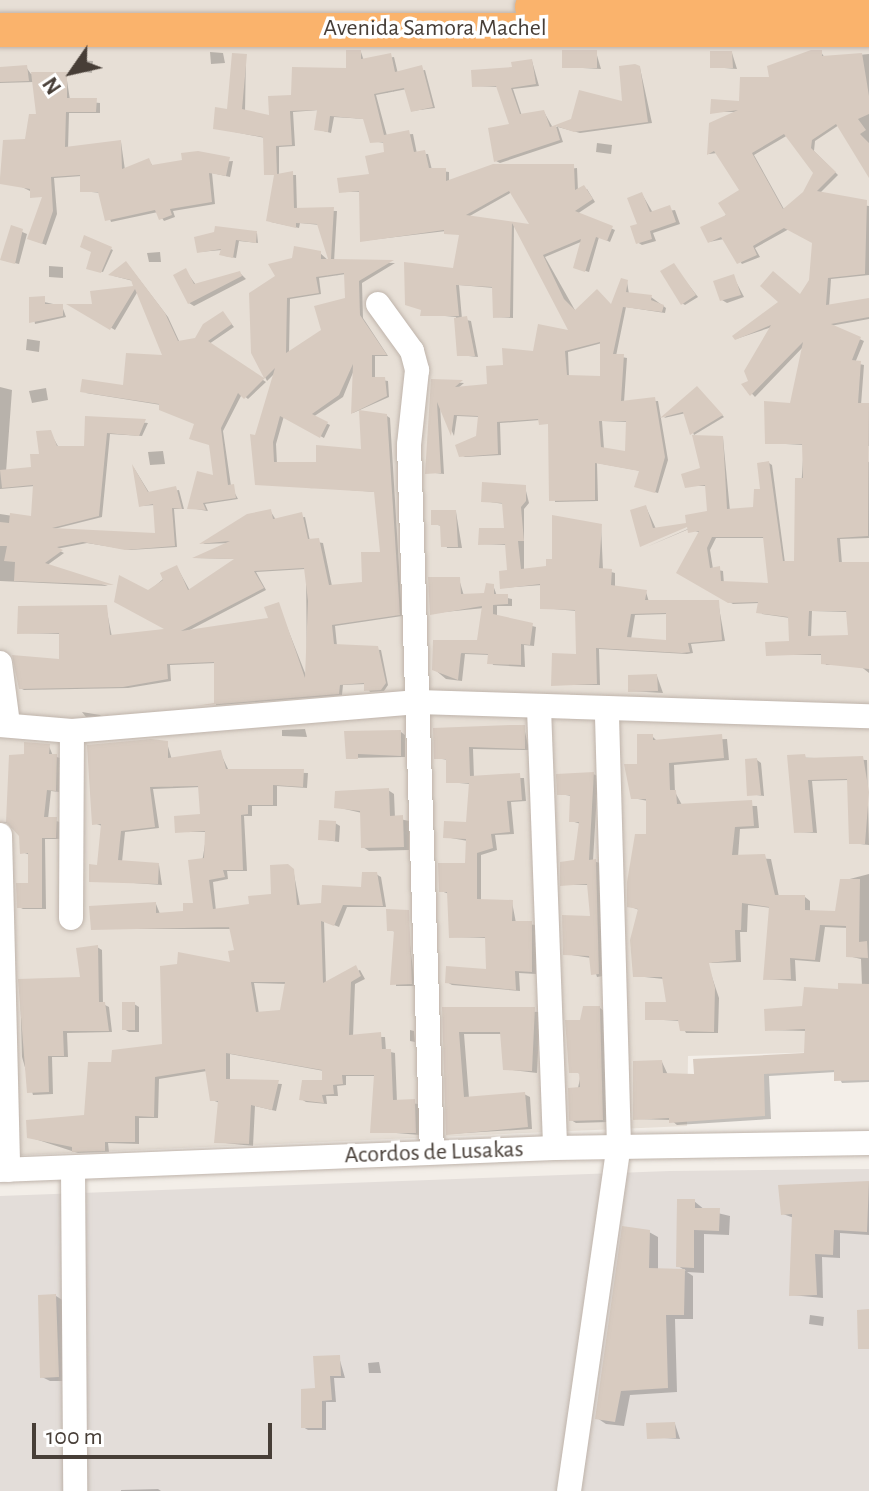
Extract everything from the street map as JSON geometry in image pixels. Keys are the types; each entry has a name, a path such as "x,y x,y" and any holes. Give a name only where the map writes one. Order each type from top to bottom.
{"highway":[{"name":"Avenida Samora Machel","path":"0,30 721,12 869,5"},
{"name":"Avenida Samora Machel","path":"0,11 721,12 869,30"}],"street":[{"path":"378,304 412,351 417,370 409,445 432,1152"},
{"path":"0,663 4,724 72,731 418,702 869,716"},
{"path":"539,708 555,1148"},
{"path":"569,1491 619,1146 607,708"},
{"path":"71,918 72,731"},
{"path":"0,835 4,1170"},
{"name":"Acordos de Lusakas","path":"4,1170 619,1146 869,1143"},
{"path":"73,1168 75,1491"}],"shaded area":[{"path":"0,0 869,0 869,12 0,15"},
{"path":"869,35 869,1006 827,1052 688,1056 687,1126 0,1156 0,44"},
{"path":"869,1169 869,1491 0,1491 0,1196 670,1171"}],"building":[{"path":"346,50 361,50 361,59 391,53 395,72 422,65 433,107 411,112 404,88 374,94 384,135 409,130 414,152 425,150 429,168 446,168 446,181 493,164 574,164 575,190 584,185 593,199 575,211 613,226 607,241 596,237 585,272 573,268 581,239 543,255 564,299 575,310 597,289 611,304 621,278 628,280 626,292 652,295 651,300 664,305 662,312 623,307 613,354 624,354 621,401 655,397 665,457 655,493 634,487 639,471 595,463 595,500 549,501 548,424 539,425 538,419 497,422 498,454 459,457 455,445 476,436 478,416 454,415 451,436 437,402 441,473 425,474 431,379 463,380 455,387 487,384 486,366 503,365 502,348 533,351 538,324 568,330 512,223 510,317 493,318 492,287 456,285 459,316 420,316 421,310 405,305 404,262 453,268 459,235 444,234 444,230 360,242 359,191 339,193 337,178 369,174 365,156 384,152 383,142 370,143 363,119 330,116 328,132 314,130 317,110 290,111 292,145 276,146 277,174 293,171 294,208 334,207 331,259 394,260 359,281 360,315 387,355 372,355 372,377 385,377 387,396 359,410 387,414 400,615 332,625 334,644 378,646 386,683 381,690 364,691 364,683 340,685 339,694 195,706 214,703 214,662 167,664 168,679 123,687 19,689 12,655 59,659 59,633 17,634 18,606 107,605 110,635 164,629 114,602 119,575 148,590 163,580 160,573 177,565 188,590 234,559 192,558 230,541 199,544 247,514 271,509 273,519 302,512 308,539 319,538 329,585 362,582 361,552 380,552 374,492 255,485 250,434 255,435 275,368 244,399 238,393 221,428 228,485 234,484 236,498 203,503 206,510 187,509 197,471 213,475 209,445 189,439 194,424 159,410 159,404 80,392 82,379 123,385 126,353 162,355 135,289 110,330 66,304 92,304 90,291 133,286 131,280 108,275 126,261 165,313 178,341 195,338 203,324 223,311 232,324 208,341 264,378 251,353 249,293 275,276 268,264 292,258 294,246 321,251 321,259 328,259 317,224 296,223 296,228 266,221 274,175 264,175 263,137 213,129 215,107 227,109 232,53 247,54 242,109 269,115 268,96 291,95 292,67 346,68","holes":["509,191 529,224 466,215","344,273 345,298 314,306 321,330 286,353 287,298 319,293 316,277","600,342 600,376 567,375 565,351","353,364 351,414 359,410 361,449 316,445 316,462 274,462 273,442 280,416 320,438 328,422 312,414 339,395","599,421 626,421 625,451 601,447","304,568 308,601 305,678 279,602 264,607 268,618 181,631 264,588 254,571"]},
{"path":"562,50 597,50 597,68 562,68"},
{"path":"811,50 822,50 822,56 862,53 869,114 858,119 866,130 860,134 869,143 869,178 836,124 812,140 811,148 836,172 817,191 867,200 865,274 828,278 826,305 869,298 869,317 831,324 861,337 852,360 861,361 858,403 869,403 868,536 837,538 839,562 869,562 869,669 821,664 821,654 766,656 765,642 789,641 788,617 756,613 758,602 728,603 676,573 699,531 688,533 687,527 640,547 630,510 646,505 653,528 686,523 685,515 707,511 705,485 685,488 681,474 700,468 692,435 723,436 727,509 753,507 754,489 760,489 757,463 769,461 783,561 794,561 795,478 803,478 802,444 765,444 764,401 790,403 803,342 750,396 741,384 748,381 744,371 771,325 735,340 732,336 778,302 760,286 773,271 800,294 809,280 812,243 784,228 753,246 757,255 737,264 721,237 708,243 700,227 726,215 718,203 739,190 714,151 707,155 709,123 738,110 710,114 711,99 739,101 740,77 769,77 767,66","holes":["784,134 813,173 803,192 783,209 752,153","712,537 763,537 768,583 721,581 720,566 710,568 707,548","809,611 846,611 848,635 808,636"]},
{"path":"710,51 732,51 733,68 710,68"},
{"path":"532,59 536,84 511,88 520,114 544,110 550,127 571,119 579,90 622,101 619,66 635,64 640,66 648,122 574,132 556,126 560,140 494,162 488,128 509,124 496,86 472,87 471,70 512,67 511,62"},
{"path":"27,65 29,81 0,82 0,67"},
{"path":"31,72 67,72 67,98 97,98 96,112 66,112 65,147 121,140 122,169 149,158 152,165 182,160 181,153 198,151 230,157 226,176 209,173 212,202 170,209 172,215 159,220 155,210 105,221 98,192 80,192 80,175 51,177 53,211 42,244 27,239 42,197 30,198 30,189 0,184 0,178 3,140 25,139 29,114 36,114"},
{"path":"642,192 650,212 670,205 676,222 650,231 652,239 636,244 630,226 637,224 627,198"},
{"path":"11,225 23,229 15,264 0,260"},
{"path":"215,226 257,231 256,243 236,240 233,258 219,255 221,249 197,253 194,237 214,232"},
{"path":"84,235 112,247 101,273 86,269 91,252 80,247"},
{"path":"674,263 696,295 681,305 660,271"},
{"path":"186,268 194,284 240,271 242,276 188,304 173,275"},
{"path":"734,274 741,295 720,301 713,281"},
{"path":"45,296 45,304 63,304 63,316 29,323 29,297"},
{"path":"467,316 475,356 457,356 454,318"},
{"path":"697,386 723,415 690,435 683,412 660,418"},
{"path":"85,416 146,419 139,436 107,433 99,516 52,528 155,533 153,504 139,507 132,464 148,492 176,486 182,509 172,508 175,546 125,550 83,542 57,547 63,550 45,563 114,585 14,581 15,562 4,561 7,546 0,546 0,522 9,523 10,513 31,516 33,485 2,488 0,470 31,467 30,454 39,454 36,431 51,430 57,446 84,446"},
{"path":"482,482 526,485 526,501 521,507 524,541 518,541 521,569 546,566 546,559 552,559 552,515 602,524 599,568 612,569 611,585 647,590 645,600 719,600 722,640 688,643 690,652 682,653 596,648 597,684 551,686 552,653 576,654 575,610 540,609 540,584 500,589 499,571 507,570 505,544 478,545 479,528 504,528 502,503 481,502","holes":["666,613 666,640 627,637 631,614"]},
{"path":"431,510 456,510 458,547 441,547 440,525 431,525"},
{"path":"428,577 460,577 461,594 484,593 486,583 494,584 494,594 508,594 508,604 493,605 493,614 533,623 530,645 521,644 521,665 487,664 488,654 461,653 458,680 432,670 433,640 477,640 482,606 430,615"},
{"path":"657,674 658,691 628,692 628,675"},
{"path":"525,725 525,749 469,747 470,776 520,773 522,800 507,801 510,832 491,834 493,848 477,853 477,899 513,900 512,921 532,921 532,972 515,971 516,990 445,983 446,966 486,969 485,937 449,938 447,892 439,892 438,863 465,863 466,839 443,838 444,821 466,822 469,783 446,783 446,759 434,759 433,728"},
{"path":"401,730 401,756 358,754 358,759 346,759 344,731"},
{"path":"637,734 653,734 653,740 722,734 724,758 669,763 670,790 676,790 677,804 752,800 754,826 735,827 732,855 765,854 775,895 805,895 805,910 835,911 840,879 860,879 859,942 867,941 868,958 846,957 846,926 820,925 815,960 790,958 791,979 763,980 769,907 742,903 741,930 735,930 736,960 709,963 715,988 714,1032 680,1031 678,1020 645,1020 645,1002 666,1002 662,977 633,977 630,940 638,909 627,907 627,882 635,834 646,834 646,799 631,799 624,764 637,764"},
{"path":"151,739 168,741 168,758 221,750 226,769 304,769 303,787 273,785 273,805 248,805 248,814 241,815 243,870 223,870 225,877 209,880 213,909 249,904 248,896 271,894 270,865 288,864 294,869 297,905 321,903 322,885 361,887 362,872 377,872 383,906 343,905 334,926 321,921 323,983 356,965 361,976 351,982 349,1035 381,1032 382,1049 391,1049 393,1100 415,1099 416,1133 370,1133 374,1075 342,1075 343,1084 333,1085 334,1094 322,1095 324,1103 299,1100 302,1080 322,1080 322,1070 226,1053 226,1079 279,1080 272,1110 251,1105 249,1144 214,1143 218,1101 210,1101 205,1069 155,1077 154,1117 135,1116 135,1142 105,1142 105,1151 72,1152 72,1147 27,1138 26,1120 84,1115 88,1062 111,1062 112,1050 162,1044 160,966 177,964 178,952 230,962 228,951 234,950 229,927 91,930 89,906 156,902 156,913 183,911 183,903 193,903 188,860 204,858 205,831 175,833 174,816 200,814 198,786 150,787 155,827 121,831 118,860 159,863 158,884 89,882 89,864 97,865 101,824 92,825 87,745","holes":["251,982 285,982 280,1010 256,1012"]},
{"path":"24,742 50,744 49,754 57,754 56,791 47,790 44,817 57,817 56,838 42,838 42,908 17,908 16,883 28,883 28,853 20,854 19,836 6,822 9,755 24,754"},
{"path":"805,754 806,758 863,756 869,792 865,844 849,844 847,779 808,780 813,832 794,833 787,755"},
{"path":"757,758 761,795 747,796 745,759"},
{"path":"594,772 589,860 596,859 599,974 591,975 589,956 563,955 562,915 590,916 587,884 560,886 560,862 574,860 579,822 569,822 570,795 557,795 556,774"},
{"path":"389,788 390,816 403,815 404,847 361,848 360,811 334,808 335,791"},
{"path":"319,820 336,821 335,841 318,840"},
{"path":"386,909 409,910 412,984 390,985 394,931 387,931"},
{"path":"98,945 99,1002 105,1002 109,1031 63,1031 64,1056 48,1056 49,1092 27,1093 18,979 80,977 76,948"},
{"path":"838,983 869,984 869,1080 834,1081 834,1070 764,1074 765,1116 669,1123 669,1118 633,1120 633,1061 662,1060 663,1073 694,1074 693,1059 804,1053 805,1029 765,1031 764,1009 802,1006 804,987 838,989"},
{"path":"122,1002 135,1002 135,1030 122,1030"},
{"path":"583,1006 600,1006 603,1120 569,1121 568,1088 580,1087 579,1073 569,1073 565,1020 580,1020"},
{"path":"442,1007 535,1007 532,1071 503,1070 500,1032 459,1032 464,1097 525,1092 528,1127 446,1135"},
{"path":"869,1181 867,1232 834,1230 833,1255 815,1254 817,1295 789,1296 792,1214 781,1215 778,1185"},
{"path":"677,1199 695,1199 695,1208 720,1208 719,1231 694,1230 694,1268 676,1267"},
{"path":"622,1226 650,1230 649,1268 685,1269 684,1315 666,1315 668,1388 621,1391 615,1422 595,1419"},
{"path":"56,1294 59,1377 40,1378 38,1295"},
{"path":"869,1309 869,1349 858,1349 857,1310"},
{"path":"340,1355 341,1376 330,1376 332,1400 322,1401 322,1428 301,1428 301,1389 315,1388 313,1356"},
{"path":"675,1422 676,1438 647,1439 646,1423"}]}
